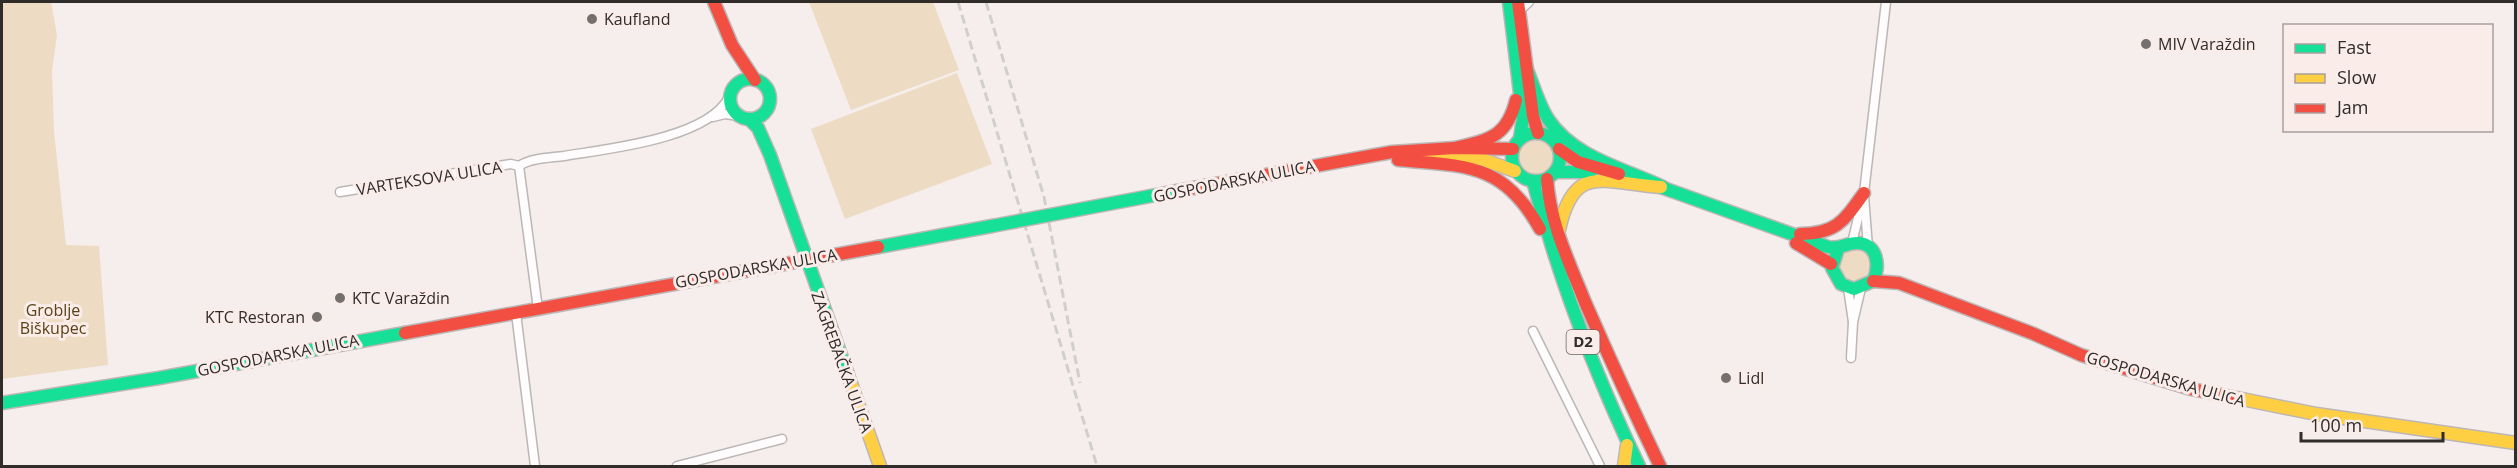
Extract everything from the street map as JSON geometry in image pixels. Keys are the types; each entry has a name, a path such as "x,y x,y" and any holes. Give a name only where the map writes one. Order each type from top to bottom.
{"main road":[{"name":"ZAGREBAČKA ULICA","path":"714,2 732,45 755,80 768,91 765,124 770,155"},
{"path":"1509,2 1523,118 1511,156 1515,171"},
{"path":"1519,6 1533,116 1538,133"},
{"name":"ZAGREBAČKA ULICA","path":"732,45 736,73 732,91 732,108 758,129 770,155 880,466"},
{"path":"1526,67 1544,112 1559,134 1596,160 1635,173 1663,187 1780,233 1838,249 1852,243 1868,247"},
{"path":"732,91 744,80 755,80"},
{"path":"1455,148 1494,138 1505,129 1514,112 1517,81"},
{"path":"744,118 759,117 767,108"},
{"path":"1516,144 1538,133 1551,138 1559,149 1578,162 1663,187"},
{"name":"GOSPODARSKA ULICA","path":"2,403 159,378 353,340 516,313 805,258 1366,157 1415,149 1516,144"},
{"name":"D2","path":"1559,149 1559,165 1551,175 1548,199 1553,237 1573,318 1639,466"},
{"path":"1366,157 1462,165 1487,172 1507,184 1553,237"},
{"path":"1398,160 1479,157 1499,161 1533,182 1551,175 1577,170 1634,179"},
{"path":"1553,237 1564,203 1579,185 1599,180 1636,188 1663,187"},
{"name":"D2","path":"1533,182 1553,237 1660,466"},
{"path":"1780,233 1820,236 1836,229 1864,193"},
{"path":"1780,233 1832,264"},
{"name":"GOSPODARSKA ULICA","path":"1868,247 1874,252 1878,267 1899,283"},
{"path":"1838,249 1832,264 1835,279 1848,288 1861,288 1873,281 1878,267"},
{"name":"GOSPODARSKA ULICA","path":"1873,281 1899,283 2034,334 2081,355 2191,389 2316,414 2516,443"},
{"path":"1624,466 1627,453 1626,441"}],"street":[{"path":"1519,6 1529,2"},
{"name":"GOSPODARSKA ULICA","path":"1852,243 1864,193 1886,2"},
{"name":"VARTEKSOVA ULICA","path":"340,192 510,164 519,166 654,141 722,109 732,91"},
{"name":"VARTEKSOVA ULICA","path":"709,117 725,114 744,118"},
{"name":"VARTEKSOVA ULICA","path":"519,166 538,309"},
{"name":"GOSPODARSKA ULICA","path":"1864,193 1868,247"},
{"path":"1848,288 1853,322"},
{"path":"1851,358 1853,322 1861,288"},
{"path":"516,313 535,466"},
{"path":"1533,331 1600,466"},
{"path":"677,466 782,439"}],"green space":[{"name":"Groblje Biškupec","path":"2,2 51,2 57,35 52,71 54,131 66,245 99,246 108,365 2,379"},
{"path":"809,2 933,2 959,70 851,110"},
{"path":"957,73 992,164 845,219 811,129"},
{"path":"1535,138 1548,144 1554,157 1548,170 1535,176 1522,170 1516,157 1522,144"},
{"path":"1855,248 1867,253 1872,265 1867,277 1855,282 1843,277 1838,265 1843,253"}],"railway":[{"path":"958,2 1097,466"},
{"path":"986,2 1044,197 1080,383"}],"traffic: fast":[{"path":"1509,2 1523,118 1520,138"},
{"path":"1526,67 1538,100 1548,119 1571,143 1585,153 1663,187"},
{"path":"750,79 764,85 770,99 764,113 750,119 736,113 730,99 736,85 750,79"},
{"path":"749,119 758,128 770,155 847,372"},
{"path":"1531,133 1541,133 1556,143 1560,157 1559,166 1550,177 1541,181 1531,181 1516,171 1512,162 1512,152 1522,137 1531,133"},
{"path":"1556,172 1591,172"},
{"path":"1533,181 1554,254 1579,326 1639,466"},
{"path":"1655,185 1828,247 1836,248 1853,243 1864,244 1873,251 1876,257 1873,281 1854,289 1841,284 1832,268 1838,249"},
{"path":"992,226 1177,191"},
{"path":"878,247 992,226"},
{"path":"2,403 159,378 405,333"}],"traffic: slow":[{"path":"1420,158 1481,159 1515,171"},
{"path":"1559,230 1565,208 1574,193 1583,185 1595,181 1609,181 1661,187"},
{"path":"847,372 880,466"},
{"path":"2232,397 2316,414 2516,443"},
{"path":"1624,466 1627,445"}],"traffic: jam":[{"path":"714,2 732,45 755,80"},
{"path":"1518,2 1533,116 1538,133"},
{"path":"1455,148 1495,135 1507,122 1516,100"},
{"path":"1177,191 1392,152 1455,148 1513,149"},
{"path":"1559,149 1578,162 1619,174"},
{"path":"1398,160 1444,164 1481,172 1512,191 1540,229"},
{"path":"1547,179 1556,227 1567,257 1603,343 1660,466"},
{"path":"1800,234 1822,232 1838,224 1864,193"},
{"path":"1796,243 1831,264"},
{"path":"405,333 878,247"},
{"path":"1873,281 1899,283 2034,334 2081,355 2191,389 2232,397"}],"place":[{"name":"Kaufland","path":"592,19"},
{"name":"MIV Varaždin","path":"2146,44"},
{"name":"KTC Varaždin","path":"340,298"},
{"name":"KTC Restoran","path":"317,317"},
{"name":"Lidl","path":"1726,378"}]}
